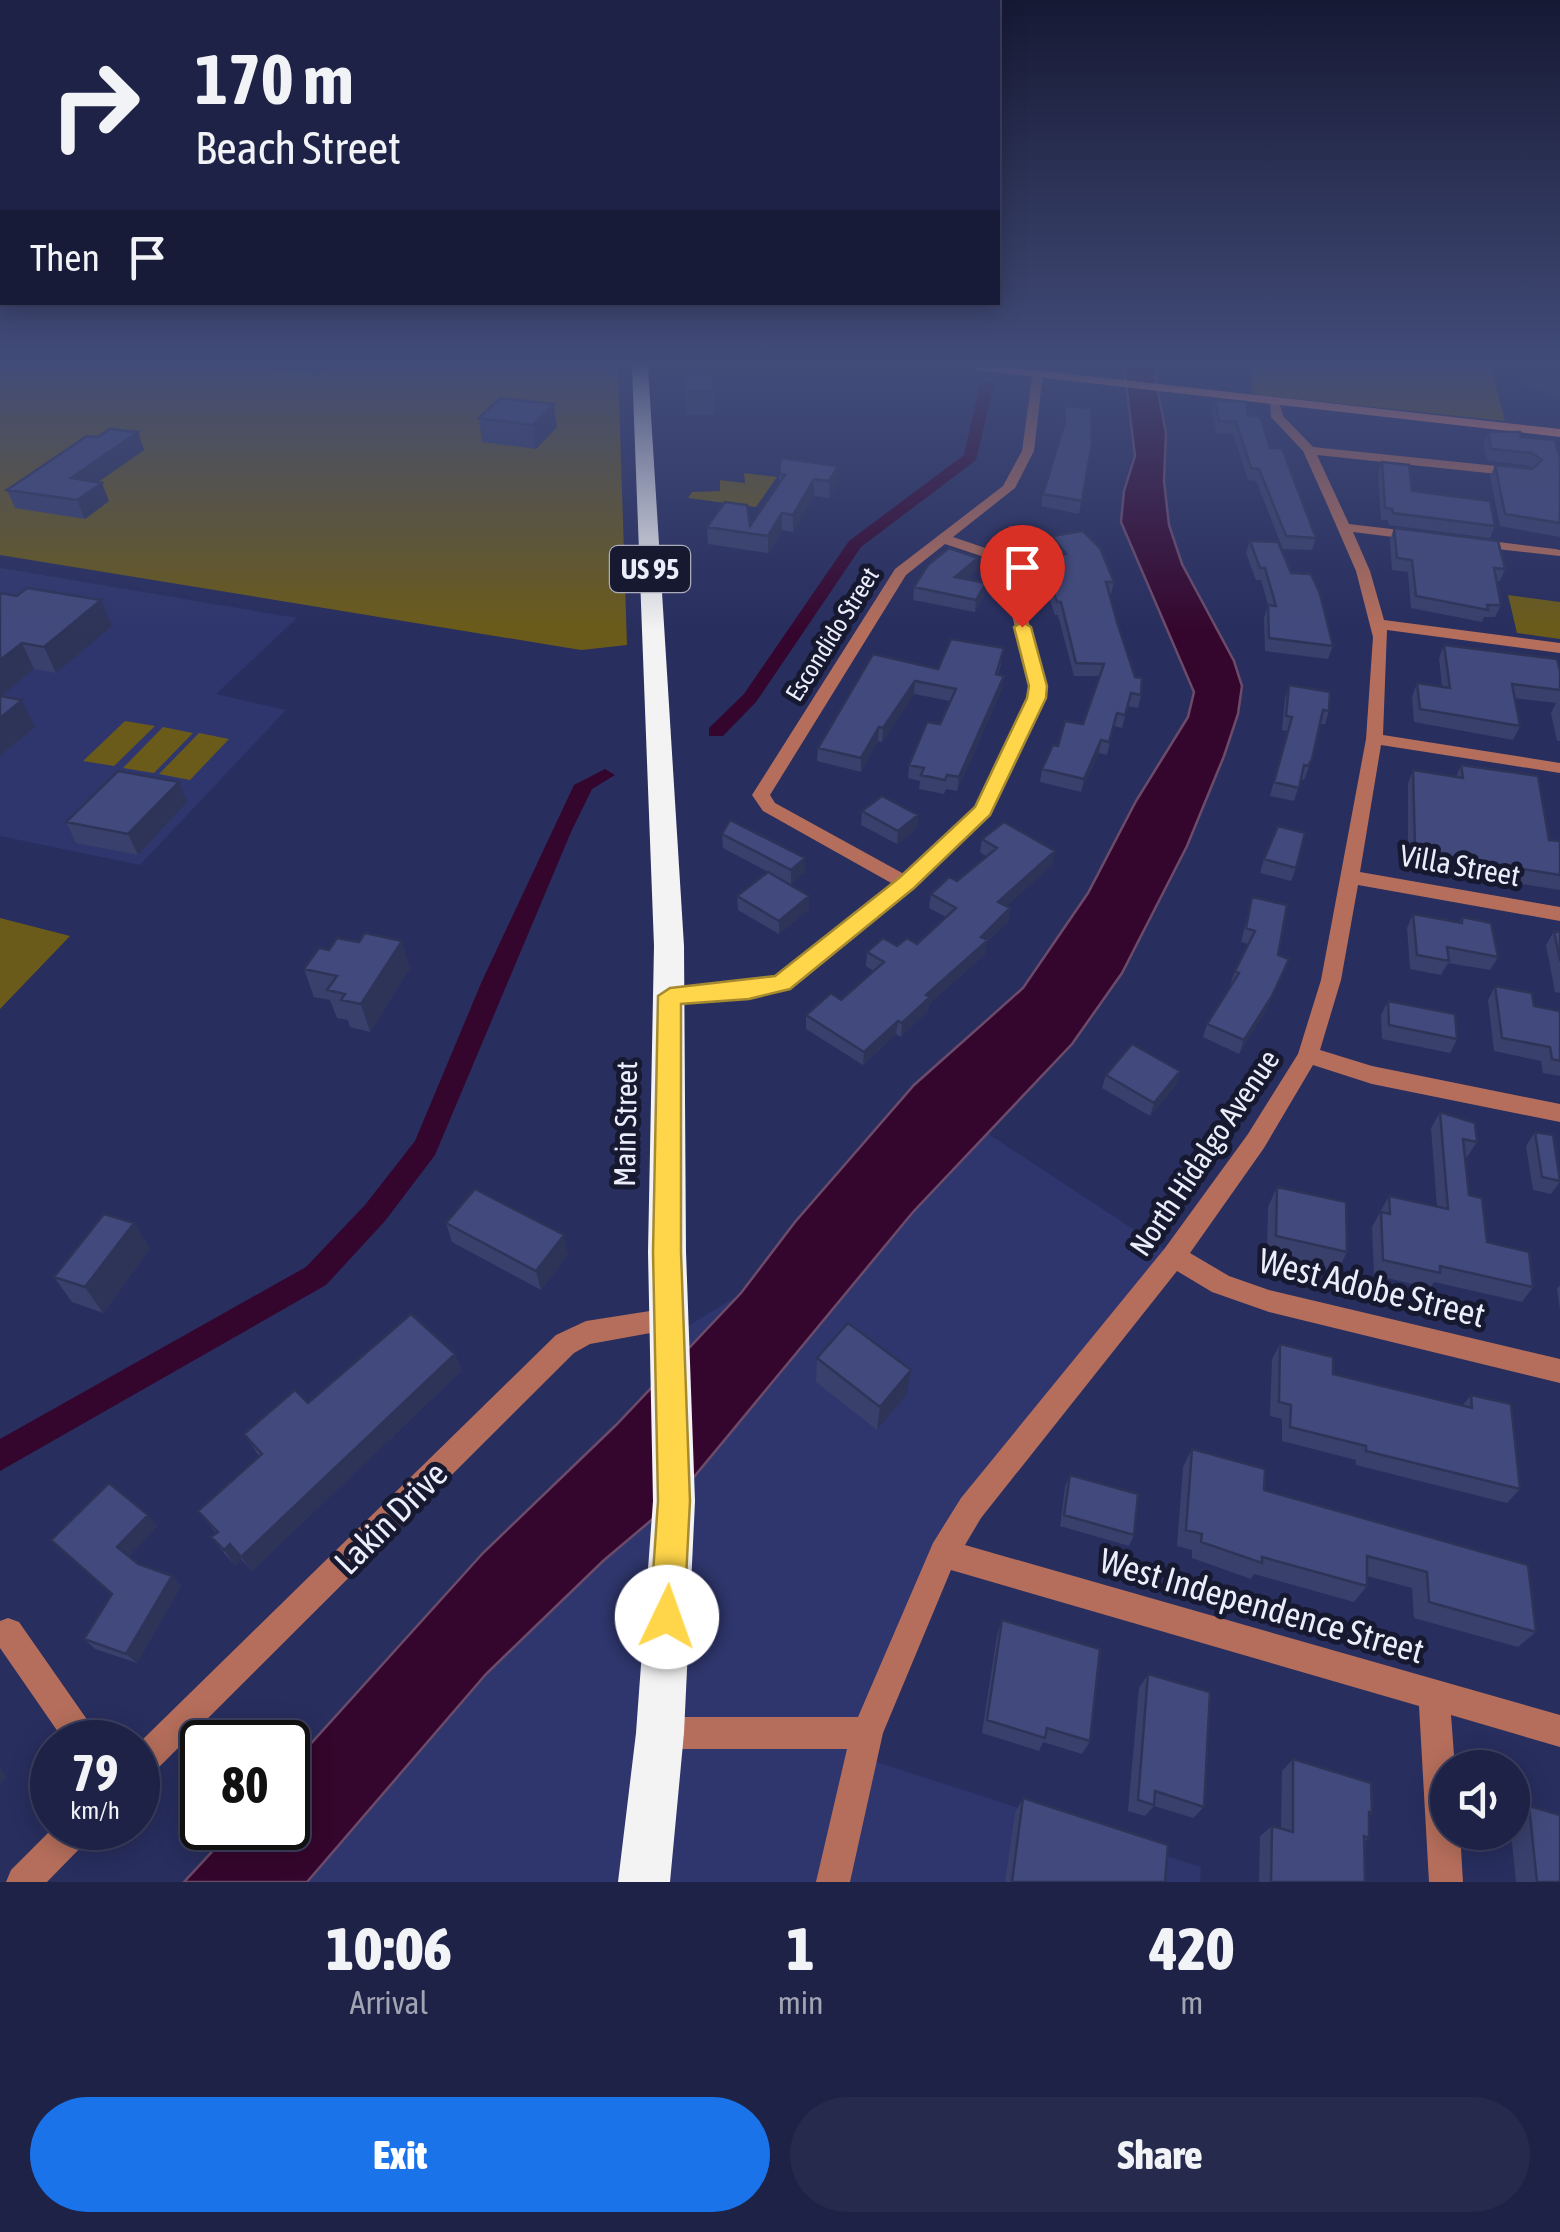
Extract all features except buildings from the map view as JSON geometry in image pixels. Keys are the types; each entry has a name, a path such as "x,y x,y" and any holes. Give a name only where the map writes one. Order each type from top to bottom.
{"highway":[{"name":"Main Street","path":"644,455 670,996 669,1320 674,1501 660,1733 644,1882"}],"street":[{"name":"Escondido Street","path":"906,883 769,807 761,794 900,572 1008,488 1026,455"},
{"name":"North Hidalgo Avenue","path":"833,1882 867,1733 943,1553 971,1508 1174,1256 1256,1141 1308,1055 1330,980 1350,877 1374,739 1381,669 1380,624 1344,527 1311,455"},
{"path":"1355,455 1527,473"},
{"path":"1344,527 1440,539"},
{"path":"670,996 749,990 782,983 906,883 983,810 1036,698 1038,686 1007,567 995,556 942,538"},
{"path":"1460,541 1555,553"},
{"path":"1380,624 1560,648"},
{"path":"1374,739 1560,768"},
{"name":"Villa Street","path":"1350,877 1560,914"},
{"path":"1308,1055 1372,1075 1560,1113"},
{"name":"West Adobe Street","path":"1174,1256 1220,1284 1269,1301 1560,1371"},
{"name":"Lakin Drive","path":"160,1744 565,1344 586,1333 669,1320"},
{"name":"West Independence Street","path":"943,1553 1560,1731"},
{"path":"8,1633 69,1720"},
{"path":"1434,1695 1446,1882"},
{"path":"660,1733 867,1733"},
{"path":"23,1882 54,1850"}],"shaded area":[{"path":"0,455 621,455 627,645 581,650 0,555"},
{"path":"1135,455 1165,455 1169,525 1182,564 1234,661 1242,686 1238,714 1224,756 1187,846 1122,973 1072,1044 913,1212 674,1501 603,1561 486,1674 307,1882 184,1882 214,1850 310,1850 310,1745 483,1553 616,1425 741,1293 795,1222 914,1085 1023,988 1088,893 1136,801 1188,717 1194,692 1121,522 1124,491"},
{"path":"744,473 777,477 756,507 688,498 692,492 720,491 720,480 745,483"},
{"path":"0,568 297,618 216,694 286,710 140,865 0,836"},
{"path":"1508,595 1560,602 1560,639 1517,633"},
{"path":"125,721 155,726 114,766 83,761"},
{"path":"163,727 193,733 154,773 123,768"},
{"path":"199,733 229,739 190,780 159,774"},
{"path":"0,918 70,936 0,1009"},
{"path":"914,1085 1174,1256 971,1508 861,1757 1201,1867 1200,1882 307,1882 486,1674 603,1561 674,1501 670,1337 742,1293 795,1222"}],"waterway":[{"path":"716,732 750,698 855,544 971,455"},
{"path":"0,1456 316,1276 375,1213 426,1147 561,832 584,785 605,775"}],"route":[{"path":"667,1617 674,1501 667,1252 670,996 768,988 782,983 906,883 983,810 1036,698 1038,686 1022,627"}]}
